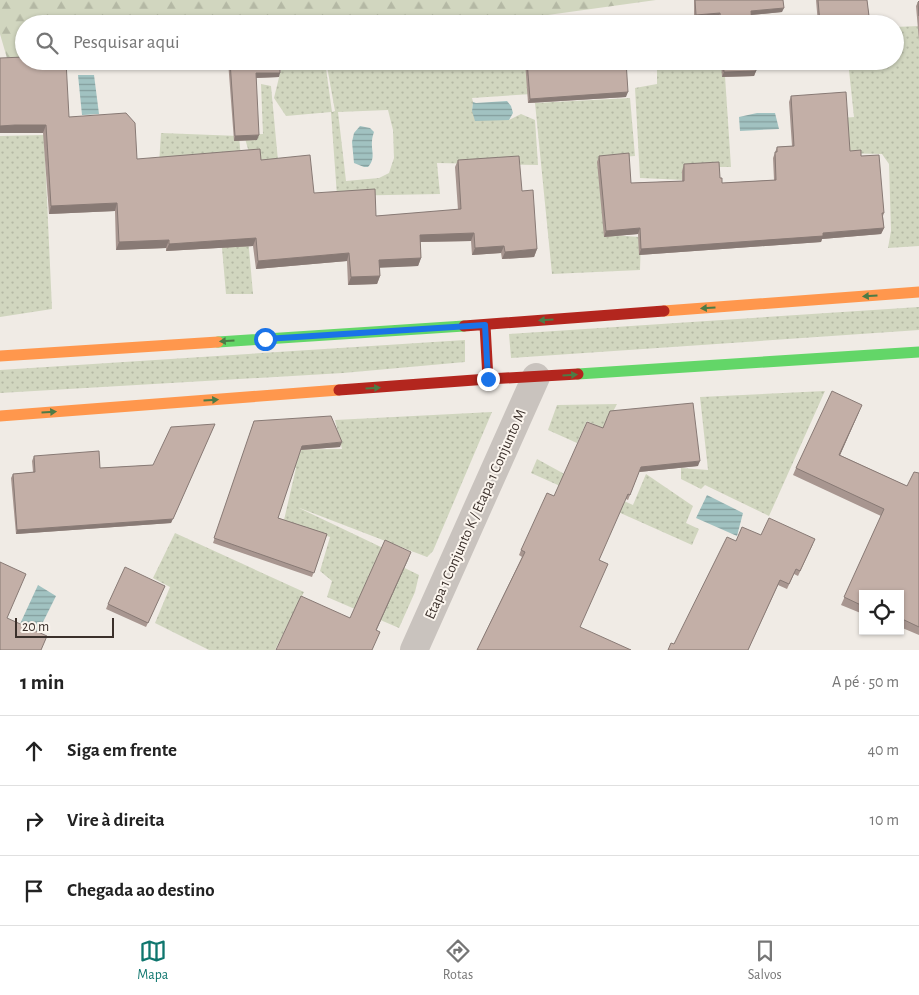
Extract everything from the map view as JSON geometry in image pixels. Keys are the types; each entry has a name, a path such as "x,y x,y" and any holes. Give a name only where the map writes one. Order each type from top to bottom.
{"street":[{"path":"0,356 485,325 919,292"},
{"path":"485,325 488,379"},
{"path":"0,416 488,379 919,352"},
{"name":"Etapa 1 Conjunto K / Etapa 1 Conjunto M","path":"414,650 536,377"}],"green space":[{"path":"0,0 656,0 547,15 15,15 15,63 9,65 0,34"},
{"path":"919,26 919,246 888,248 891,231 889,164 882,154 838,153 832,119 854,117 849,70 904,70 904,27"},
{"path":"281,70 326,70 332,112 335,111 328,70 531,70 532,94 472,98 472,111 509,120 521,114 535,120 538,165 437,163 440,194 337,196 331,112 286,116 274,98","holes":["388,110 393,130 394,158 389,173 379,178 346,181 338,112"]},
{"path":"657,70 725,70 731,167 687,167 685,180 640,178 635,88 657,84"},
{"path":"261,84 271,86 278,161 252,163 244,135 263,134"},
{"path":"630,98 635,156 606,158 609,235 641,237 640,270 552,274 535,103"},
{"path":"161,133 239,136 253,294 226,294 217,190 159,164"},
{"path":"44,135 52,309 0,317 0,136"},
{"path":"919,307 919,330 511,358 509,334"},
{"path":"465,340 465,362 343,373 0,393 0,370"},
{"path":"825,391 769,516 705,485 701,489 681,479 681,468 708,470 700,397"},
{"path":"617,404 604,429 587,421 577,443 548,430 557,405"},
{"path":"492,412 433,551 427,557 297,507 383,548 380,556 419,575 415,592 399,628 327,597 332,581 320,571 330,537 284,520 296,468 260,450 342,449 335,420"},
{"path":"537,459 568,476 633,505 646,474 693,506 686,523 699,529 692,545 531,473"},
{"path":"175,533 304,592 275,650 209,650 155,623 170,587 153,578"}],"water":[{"path":"78,75 94,75 99,114 82,115"},
{"path":"507,101 513,113 509,120 475,121 472,111 473,102"},
{"path":"757,113 775,113 779,129 740,131 739,117"},
{"path":"360,126 370,128 374,132 372,140 373,157 368,167 354,163 352,142 354,133"},
{"path":"707,495 743,513 737,536 696,518"},
{"path":"38,585 56,596 38,632 20,624"}],"building":[{"path":"695,0 783,0 784,8 751,11 751,15 720,15 720,13 696,15"},
{"path":"818,0 867,0 869,15 819,15"},
{"path":"15,57 15,70 66,70 69,117 126,113 135,123 137,159 260,149 261,160 310,155 314,193 375,189 376,216 461,209 458,160 519,156 522,191 533,190 537,249 505,252 504,246 475,248 474,233 420,235 421,258 379,260 380,276 351,277 349,253 258,261 256,238 169,244 169,240 119,242 117,203 51,206 46,125 0,126 0,58"},
{"path":"231,70 280,70 280,73 256,73 259,135 235,136"},
{"path":"528,70 627,70 628,92 530,99"},
{"path":"724,70 756,71 724,72"},
{"path":"846,92 850,151 861,150 861,156 879,155 884,228 823,233 823,236 641,249 640,228 606,231 599,156 629,153 631,183 684,181 684,164 719,162 722,183 776,180 775,152 777,152 777,147 794,146 791,96"},
{"path":"832,391 862,405 839,455 907,486 914,472 919,473 919,627 904,620 904,590 859,590 859,604 844,597 884,509 796,468"},
{"path":"693,403 700,461 641,467 599,560 608,564 580,627 631,650 477,650 525,552 521,550 547,493 554,496 587,422 603,428 610,411"},
{"path":"331,416 342,442 302,446 278,518 327,534 314,573 214,538 254,421"},
{"path":"215,424 173,519 17,530 13,474 35,472 34,456 99,451 100,468 153,465 171,427"},
{"path":"769,518 815,539 800,571 796,569 789,584 780,580 748,650 668,650 671,643 674,644 727,537 736,541 742,527 761,535"},
{"path":"385,540 411,552 376,630 380,632 372,650 276,650 301,596 350,618"},
{"path":"0,562 26,574 7,618 47,636 41,650 0,650"},
{"path":"125,567 165,586 148,623 108,604"}],"traffic: fast":[{"path":"218,342 464,326"},
{"path":"578,374 919,352"}],"traffic: slow":[{"path":"664,311 919,292"},
{"path":"0,356 218,342"},
{"path":"0,416 339,390"}],"traffic: jam":[{"path":"464,326 664,311"},
{"path":"485,325 488,379"},
{"path":"339,390 578,374"}],"route":[{"path":"265,339 485,325 488,379"}]}
